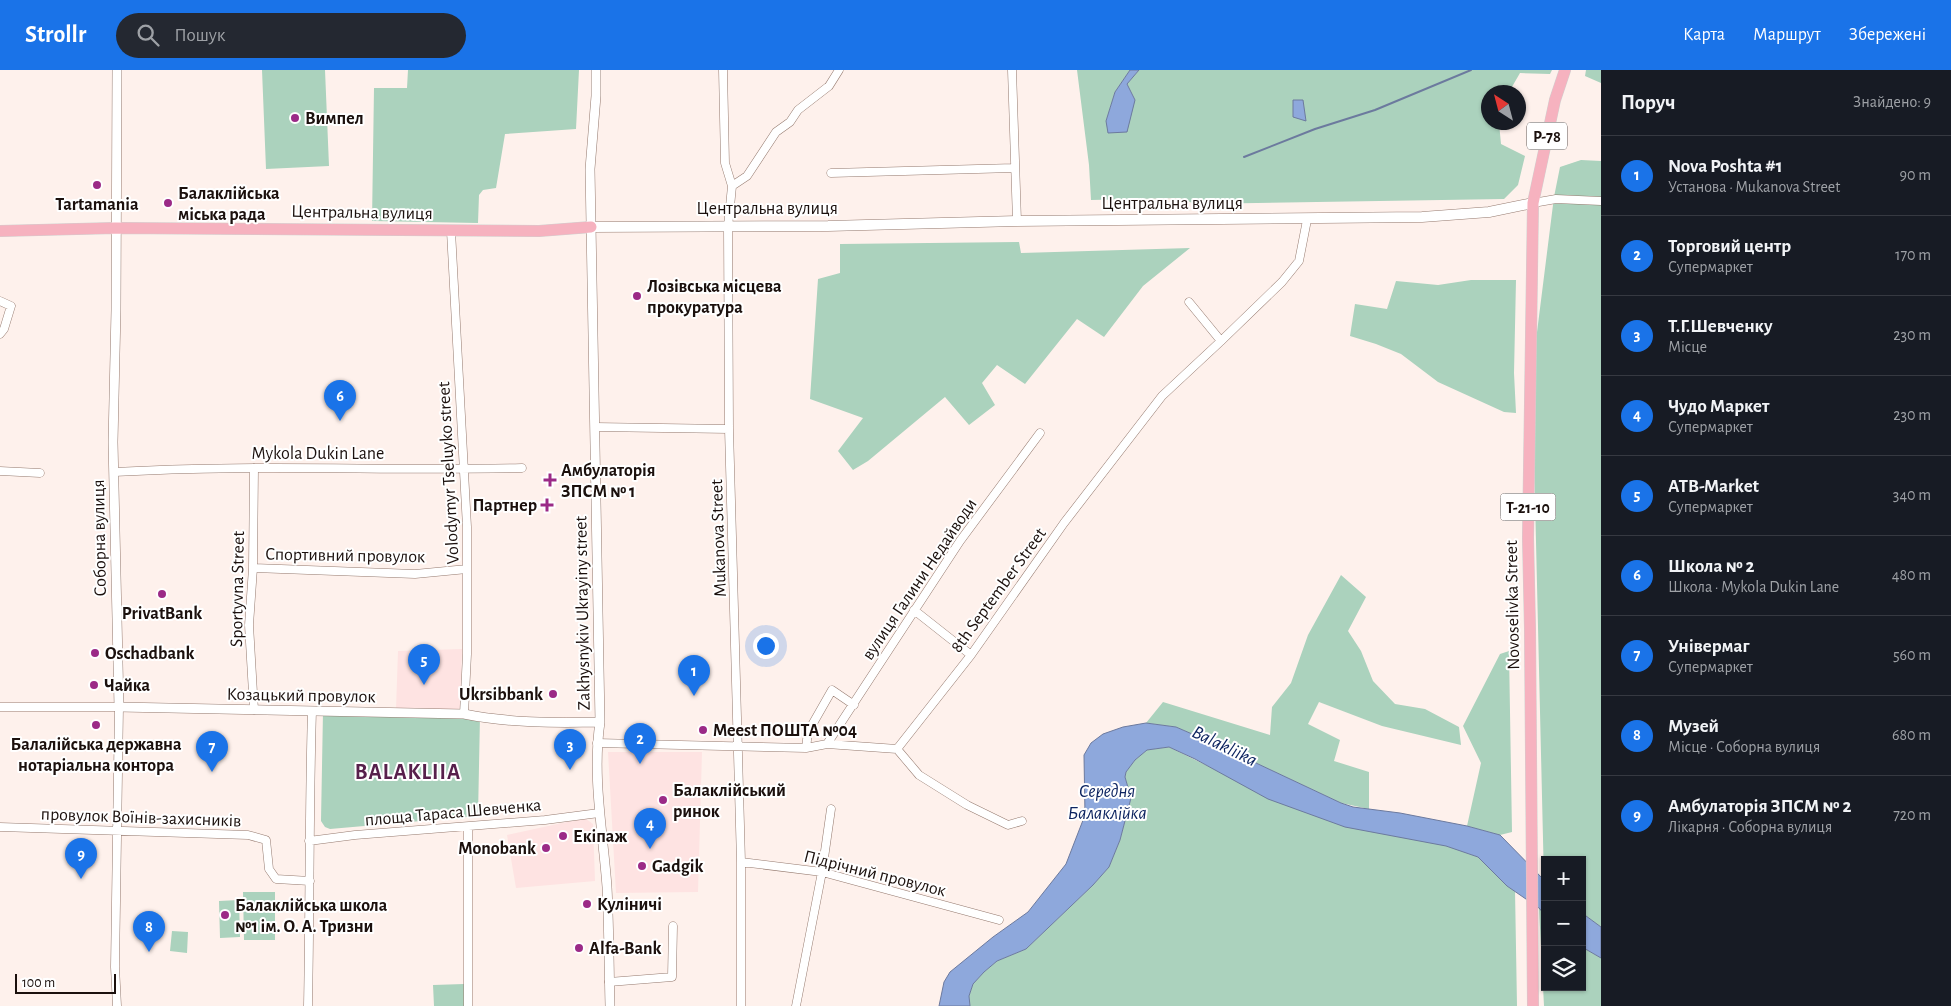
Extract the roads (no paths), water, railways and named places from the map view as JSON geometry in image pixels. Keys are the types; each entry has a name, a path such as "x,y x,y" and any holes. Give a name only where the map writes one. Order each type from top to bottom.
{"main road":[{"name":"Р-78","path":"1533,203 1555,100 1564,70"},
{"name":"Центральна вулиця","path":"0,230 116,228 539,231 591,227 1017,221 1307,220 1422,217 1489,212 1533,203"},
{"name":"Novoselivka Street","path":"1533,203 1528,528 1533,1006"}],"street":[{"name":"Соборна вулиця","path":"117,70 114,472 119,707 114,967 117,1006"},
{"name":"Zakhysnykiv Ukrayiny street","path":"596,70 596,96 590,169 600,722 597,743 599,813 607,888 610,1006"},
{"name":"Mukanova Street","path":"722,70 725,163 732,186 728,226 730,429 741,862 740,1006"},
{"path":"732,186 747,176 776,132 790,122 798,110 829,86 839,70"},
{"path":"1012,70 1017,221"},
{"path":"831,173 1014,168"},
{"path":"1533,203 1556,199 1601,201"},
{"name":"8th September Street","path":"897,749 971,655 1064,523 1162,396 1282,282 1299,261 1307,220"},
{"name":"Volodymyr Tseluyko street","path":"451,231 467,527 467,654 464,714"},
{"path":"0,301 11,306 4,329 0,334"},
{"path":"1189,302 1221,341"},
{"path":"595,427 730,429"},
{"name":"вулиця Галини Недайводи","path":"827,744 960,541 1040,433"},
{"name":"Mykola Dukin Lane","path":"114,472 254,468 522,468"},
{"name":"Sportyvna Street","path":"254,468 253,568 249,625 254,710"},
{"path":"0,471 40,473"},
{"name":"Спортивний провулок","path":"253,568 415,574 467,569"},
{"path":"914,610 971,655"},
{"path":"806,748 808,732 832,690 854,705"},
{"name":"Козацький провулок","path":"0,707 119,707 464,714 481,718 549,722 600,722"},
{"path":"308,1006 312,711"},
{"path":"597,743 806,748 827,744 897,749 919,775 967,805 1008,825 1022,821"},
{"path":"796,1006 822,872 831,809"},
{"name":"площа Тараса Шевченка","path":"309,841 355,835 468,827 599,813"},
{"path":"468,827 468,1006"},
{"name":"провулок Воїнів-захисників","path":"0,828 248,835 266,840 269,868 276,879 310,881"},
{"name":"Підрічний провулок","path":"741,862 822,872 999,920"},
{"path":"609,982 672,977 673,926"}],"water":[{"path":"1130,70 1139,70 1127,84 1135,100 1127,132 1108,133 1106,121 1115,92"},
{"path":"1293,100 1303,100 1306,121 1293,117"},
{"name":"Середня Балаклійка","path":"1146,723 1176,727 1353,807 1400,813 1467,826 1500,835 1541,877 1541,910 1507,886 1478,857 1446,846 1345,827 1268,799 1169,747 1147,750 1135,760 1126,772 1125,777 1131,798 1120,840 1109,867 1093,885 1026,949 997,961 984,972 973,984 969,996 970,1006 939,1006 944,982 950,972 993,937 1028,912 1066,864 1085,815 1084,755 1091,743 1103,734 1123,727"},
{"path":"1586,916 1601,927 1601,958 1586,949"}],"waterway":[{"path":"1244,157 1315,129 1375,110 1471,70"}],"place":[{"name":"Вимпел","path":"295,118"},
{"name":"Tartamania","path":"97,185"},
{"name":"Балаклійська міська рада","path":"168,203"},
{"name":"Лозівська місцева прокуратура","path":"637,296"},
{"name":"Школа № 2","path":"340,421"},
{"name":"Амбулаторія ЗПСМ № 1","path":"550,480"},
{"name":"Партнер","path":"547,505"},
{"name":"PrivatBank","path":"162,594"},
{"name":"Oschadbank","path":"95,653"},
{"name":"Чайка","path":"94,685"},
{"name":"ATB-Market","path":"424,685"},
{"name":"Ukrsibbank","path":"553,694"},
{"name":"Nova Poshta #1","path":"694,696"},
{"name":"Балалійська державна нотаріальна контора","path":"96,725"},
{"name":"Meest ПОШТА №04","path":"703,730"},
{"name":"Торговий центр","path":"640,764"},
{"name":"Т.Г.Шевченку","path":"570,770"},
{"name":"Універмаг","path":"212,772"},
{"name":"Балаклійський ринок","path":"663,800"},
{"name":"Екіпаж","path":"563,836"},
{"name":"Monobank","path":"546,848"},
{"name":"Чудо Маркет","path":"650,849"},
{"name":"Gadgik","path":"642,866"},
{"name":"Амбулаторія ЗПСМ № 2","path":"81,879"},
{"name":"Куліничі","path":"587,904"},
{"name":"Балаклійська школа №1 ім. О. А. Тризни","path":"225,915"},
{"name":"Alfa-Bank","path":"579,948"},
{"name":"Музей","path":"149,952"}],"district":[{"name":"BALAKLIIA","path":"408,771"}],"water label":[{"name":"Balakliika","path":"1225,745"}]}
